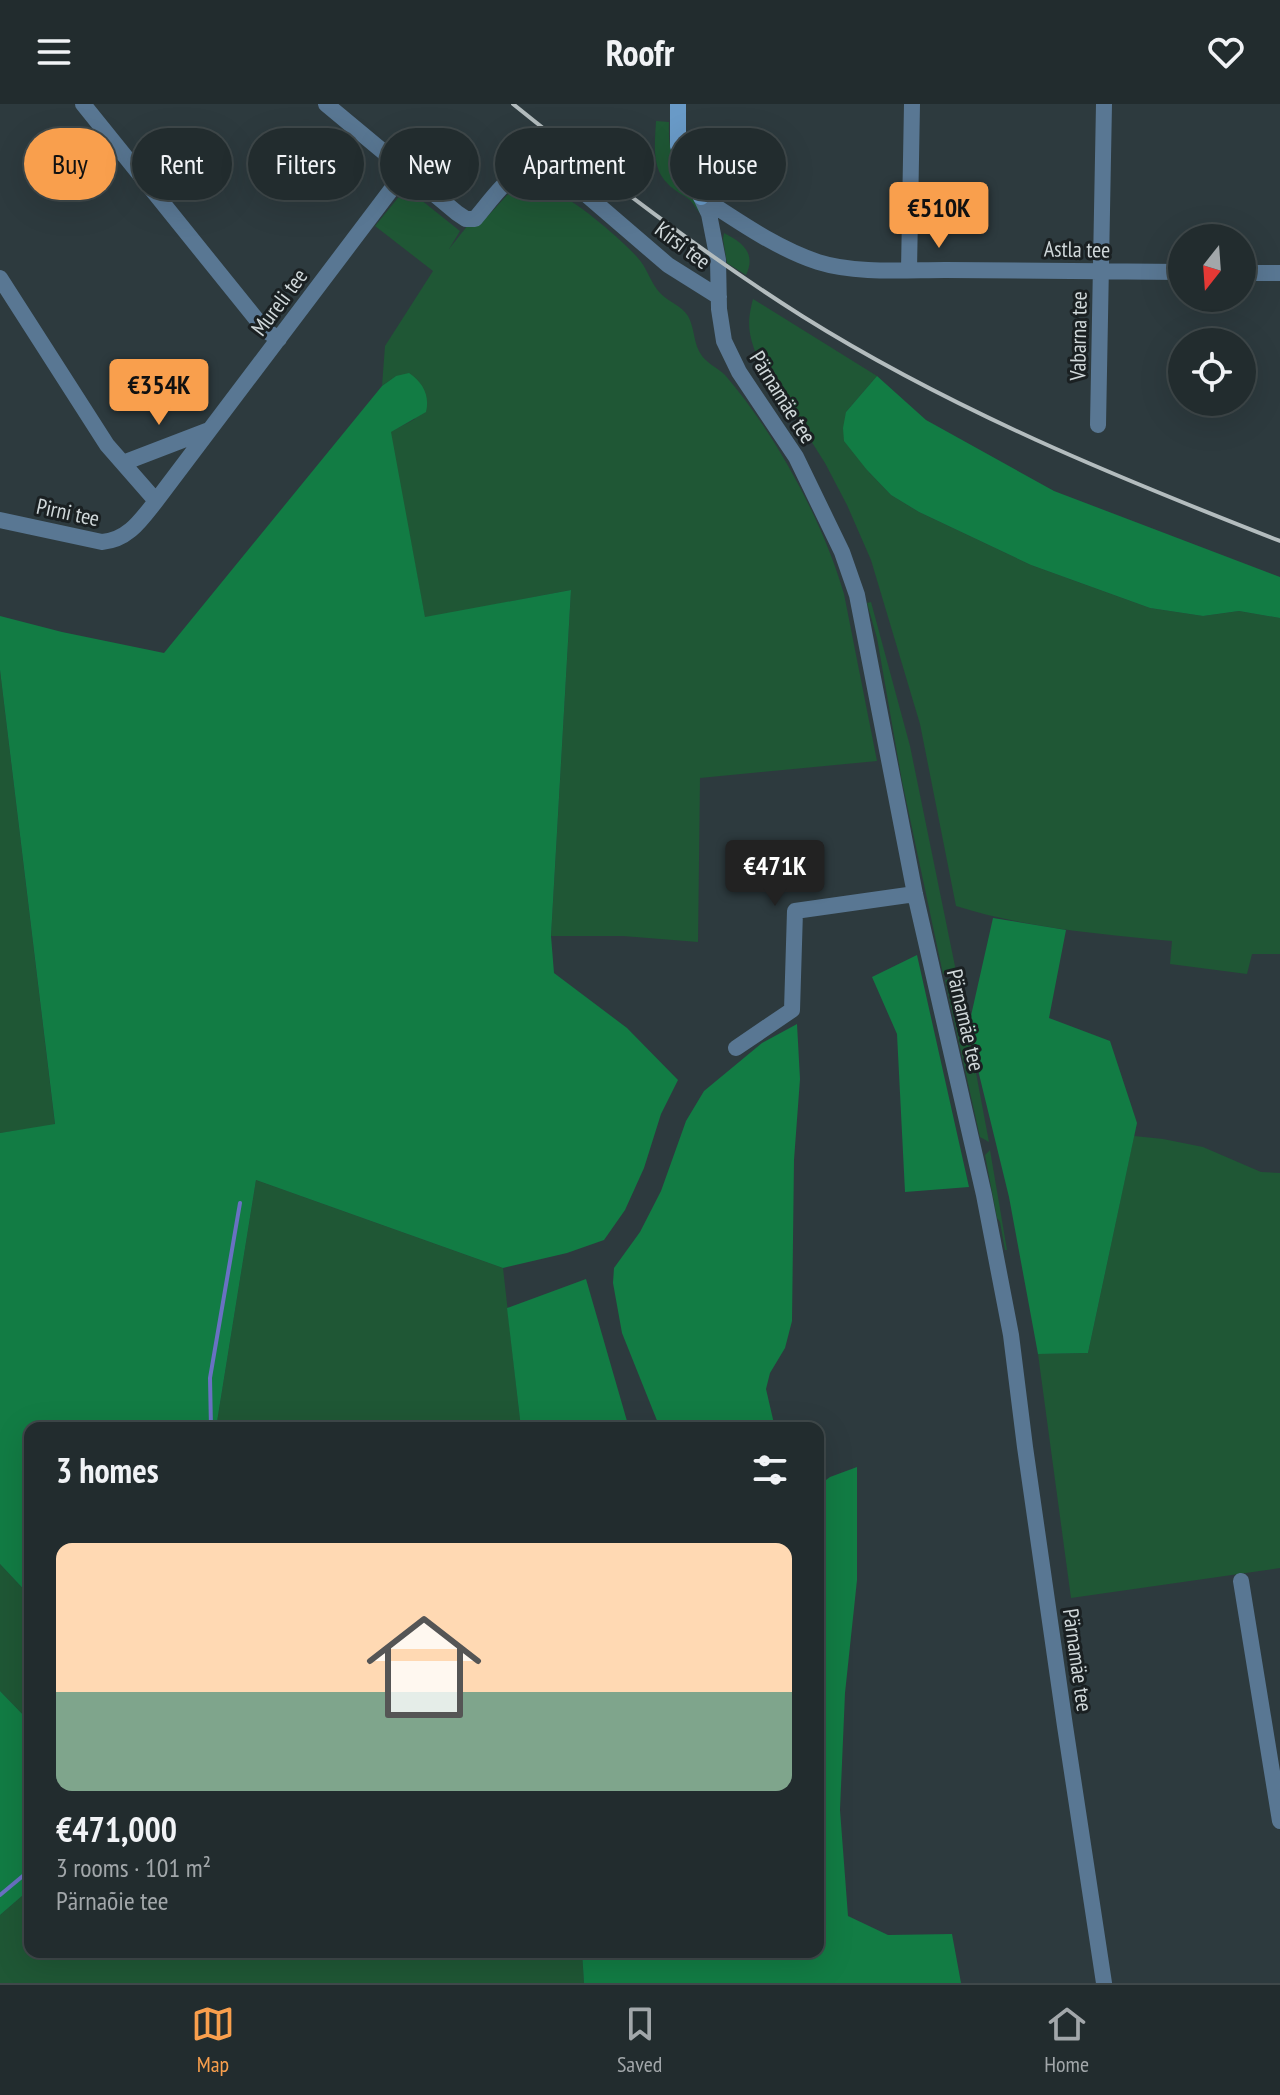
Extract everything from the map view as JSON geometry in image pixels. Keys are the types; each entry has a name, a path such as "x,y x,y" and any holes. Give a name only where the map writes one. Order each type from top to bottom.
{"main road":[{"name":"Pärnamäe tee","path":"678,104 678,128"}],"street":[{"path":"83,104 265,330 279,339"},
{"name":"Kirsi tee","path":"326,104 380,149"},
{"path":"909,270 912,104"},
{"name":"Vabarna tee","path":"1098,425 1104,104"},
{"name":"Kirsi tee","path":"442,200 457,213 475,219 520,170 539,164 554,167 668,265 719,297"},
{"name":"Mureli tee","path":"125,535 156,501 383,200"},
{"name":"Pärnamäe tee","path":"702,200 709,214 718,260 724,341 739,372 796,457 842,552 857,595 915,894 984,1195 1011,1335 1104,1983"},
{"name":"Astla tee","path":"706,200 778,244 819,262 857,269 1168,272"},
{"path":"1256,273 1280,273"},
{"path":"0,278 107,445 156,501"},
{"path":"123,463 210,429"},
{"name":"Pirni tee","path":"0,520 102,542 114,541 125,535"},
{"path":"736,1048 792,1010 795,911 915,894"},
{"path":"1241,1581 1280,1821"}],"green space":[{"path":"656,121 669,122 670,186 659,170 655,155"},
{"path":"396,200 421,200 460,231 449,249 468,225 486,218 503,200 569,200 590,214 637,257 660,293 685,312 702,356 725,375 762,423 824,537 844,594 877,761 700,778 698,942 623,936 551,936 571,590 425,618 390,432 415,419 396,376 382,386 385,346 433,271 375,226"},
{"path":"724,233 737,241 749,255 746,275 727,263"},
{"path":"753,299 877,376 846,412 867,470 891,495 919,512 1031,565 1150,608 1203,616 1239,611 1280,618 1280,954 1252,954 1247,974 1170,964 1172,941 1036,925 956,906 920,724 871,560 825,463 756,354 749,327"},
{"path":"409,373 424,390 427,400 426,412 391,432 425,617 571,590 551,936 554,973 627,1028 678,1080 661,1114 644,1168 625,1210 604,1240 567,1253 503,1268 256,1180 217,1422 24,1422 24,1590 0,1564 0,1133 55,1124 0,670 0,616 164,653 382,386 396,376"},
{"path":"877,376 926,420 1054,491 1280,577 1280,618 1239,611 1203,616 1150,608 1031,565 919,512 891,495 844,441 846,412"},
{"path":"871,602 910,746 956,971 943,974 902,781 877,638 867,603"},
{"path":"0,670 55,1125 0,1133"},
{"path":"993,918 1066,930 1049,1018 1110,1041 1137,1123 1088,1353 1038,1354 1009,1197 968,1029"},
{"path":"917,955 969,1187 905,1192 897,1034 872,977"},
{"path":"958,977 989,1142 980,1137 945,980"},
{"path":"797,1024 800,1079 794,1160 792,1321 785,1348 770,1373 766,1389 774,1422 658,1422 622,1333 613,1283 614,1268 640,1232 661,1191 686,1121 704,1091 762,1043"},
{"path":"1134,1136 1203,1147 1261,1172 1280,1173 1280,1568 1071,1598 1038,1354 1088,1353"},
{"path":"990,1150 1007,1250 997,1218 985,1155"},
{"path":"256,1180 503,1268 520,1422 217,1422"},
{"path":"586,1279 627,1422 520,1422 507,1308"},
{"path":"857,1467 857,1580 845,1693 840,1810 848,1916 888,1935 952,1934 961,1983 584,1983 582,1958 824,1958 824,1482"},
{"path":"0,1564 24,1590 24,1716 0,1691"},
{"path":"0,1691 24,1716 24,1894 0,1915"},
{"path":"24,1894 24,1958 582,1958 584,1983 0,1983 0,1915"}],"waterway":[{"path":"211,1422 210,1378 240,1203"},
{"path":"0,1895 24,1875"}],"railway":[{"path":"513,104 691,241 764,292 859,350 1036,440 1280,541"}]}
